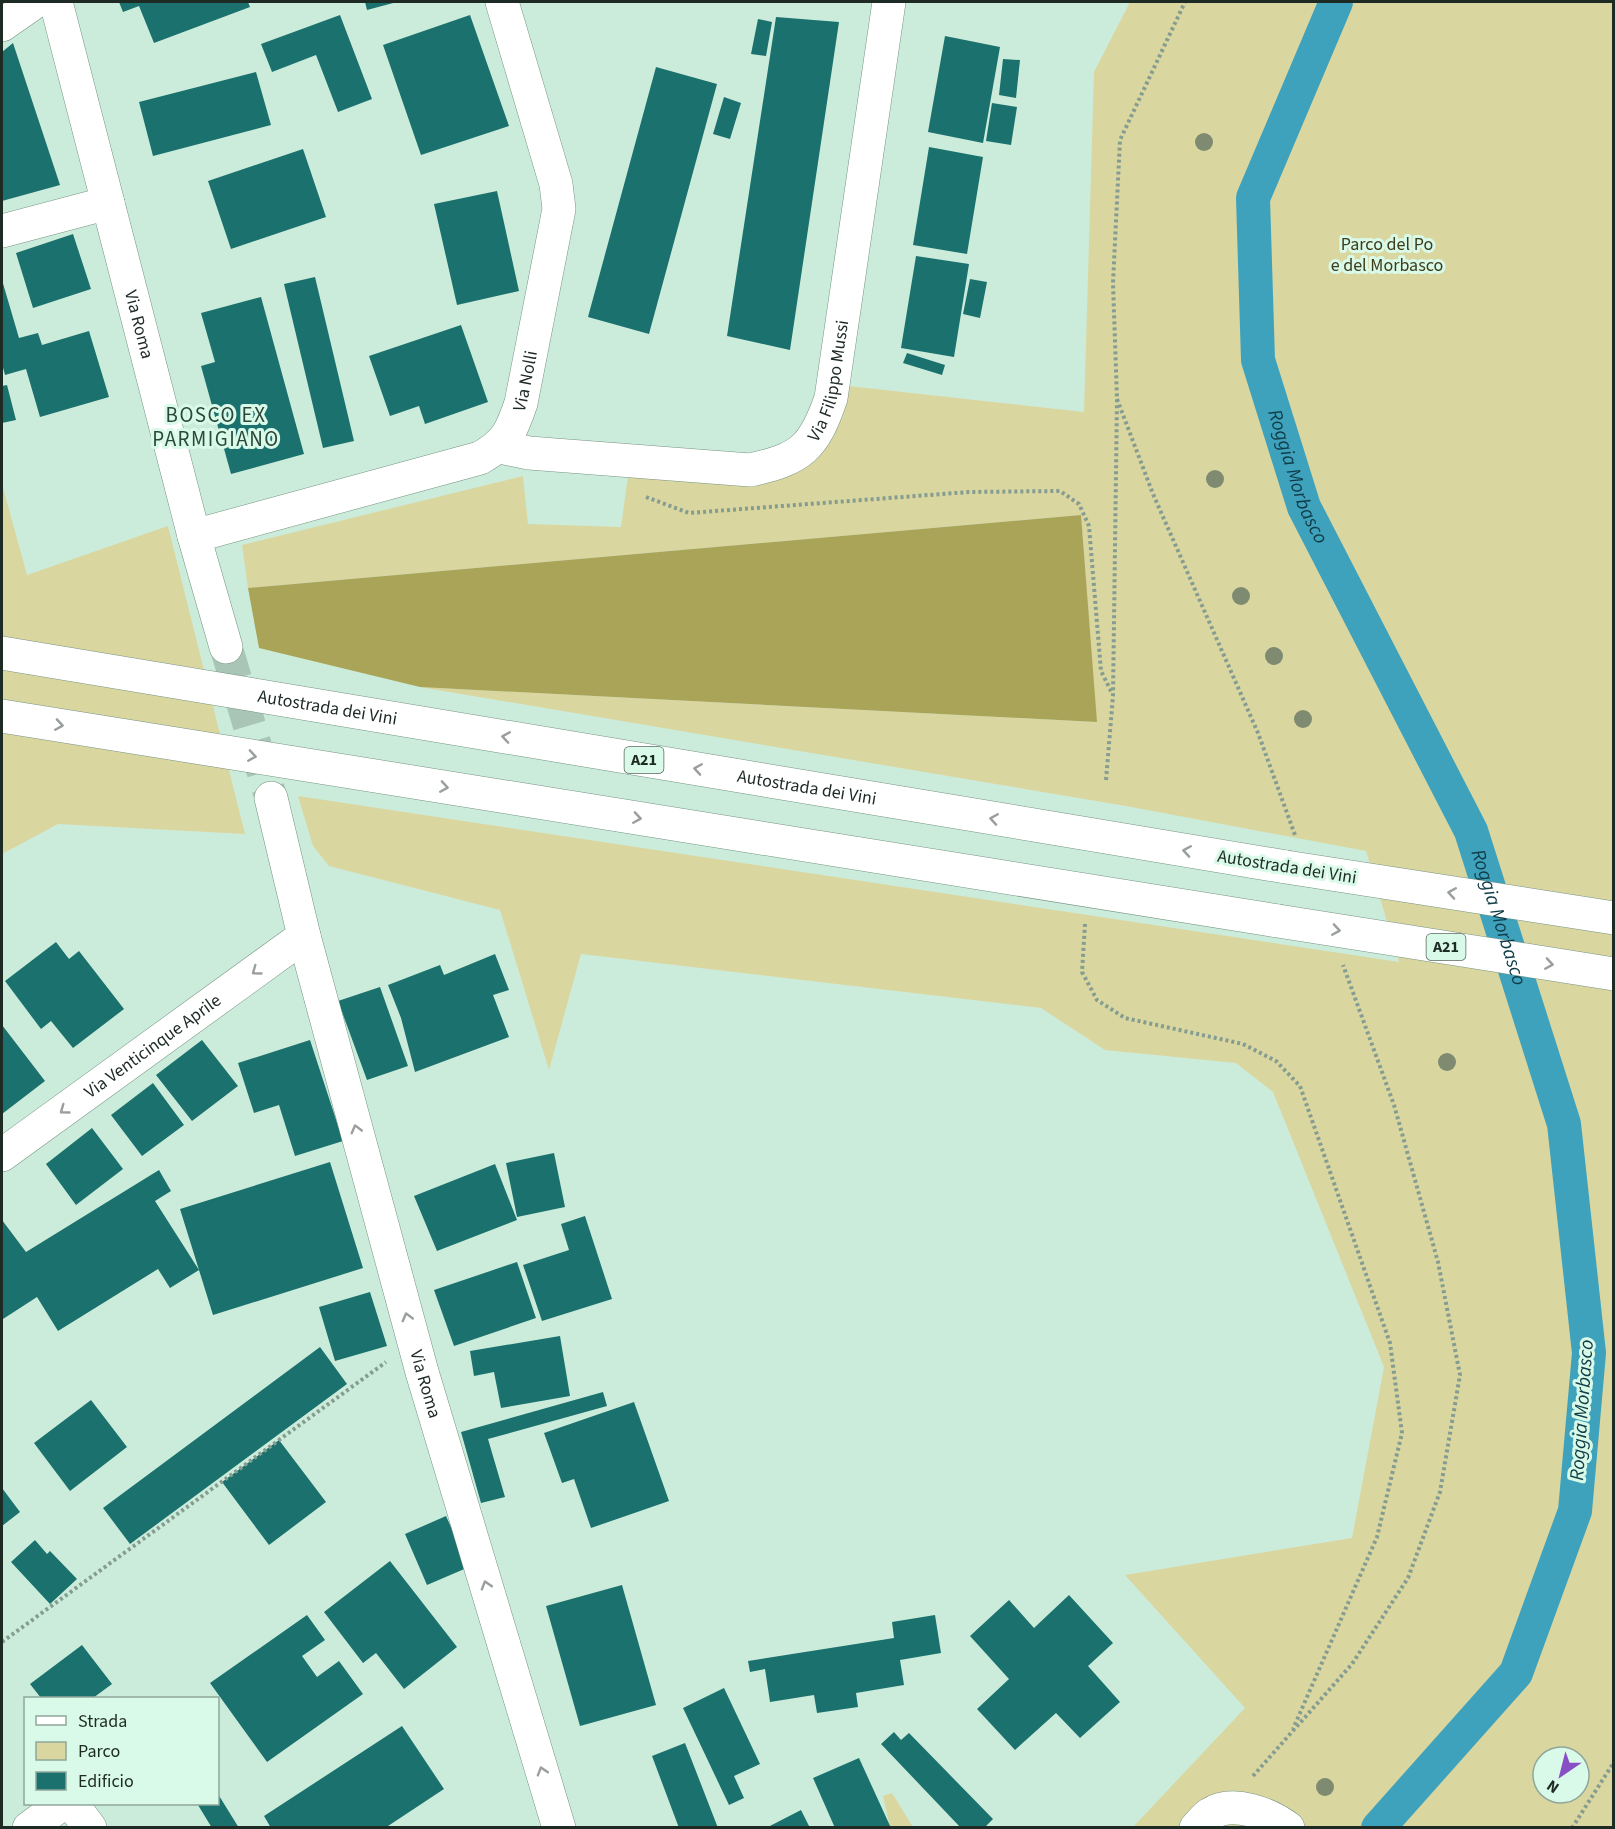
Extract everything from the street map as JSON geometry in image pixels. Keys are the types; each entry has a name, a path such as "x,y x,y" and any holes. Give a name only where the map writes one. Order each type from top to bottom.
{"main road":[{"path":"2,26 35,2"},
{"name":"Via Roma","path":"56,2 194,536 226,647"},
{"name":"Via Nolli","path":"500,447 513,427 521,403 559,209 556,184 502,2"},
{"name":"Via Filippo Mussi","path":"500,447 529,453 750,470 779,464 804,449 820,430 831,398 889,2"},
{"path":"2,231 108,204"},
{"path":"194,536 480,458 500,447"},
{"name":"Autostrada dei Vini","path":"2,653 1292,855 1614,918"},
{"name":"A21","path":"2,716 1614,974"},
{"name":"Via Roma","path":"271,798 304,936 422,1372 559,1827"},
{"name":"Via Venticinque Aprile","path":"2,1155 304,936"},
{"path":"29,1827 59,1805"},
{"path":"74,1805 90,1827"},
{"path":"1196,1827 1211,1813 1245,1809 1270,1815 1288,1827"}],"path":[{"path":"1106,780 1113,696 1117,399 1113,283 1120,140 1185,2"},
{"path":"1117,399 1153,494 1258,733 1292,855"},
{"path":"644,497 689,513 969,492 1060,491 1079,504 1089,525 1101,671 1113,696"},
{"path":"1085,922 1083,972 1097,1000 1125,1018 1243,1044 1276,1061 1300,1086 1390,1343 1402,1433 1377,1537 1291,1732"},
{"path":"1245,1809 1252,1777 1352,1664 1408,1578 1440,1492 1460,1375 1438,1262 1394,1105 1342,963"},
{"path":"2,1642 388,1360 397,1379 422,1372"},
{"path":"1572,1827 1614,1762"}],"green space":[{"name":"Parco del Po e del Morbasco","path":"1130,2 1613,2 1613,1827 1133,1827 1245,1708 1125,1575 1352,1538 1384,1367 1273,1092 1236,1063 1105,1050 1041,1008 581,954 549,1070 500,910 329,866 313,846 298,796 1399,962 1366,851 1126,806 420,687 1096,722 1081,515 248,588 242,545 523,476 528,524 621,527 628,476 762,485 814,459 843,417 848,386 1084,412 1094,72"},
{"path":"2,484 27,575 168,526 245,834 58,824 2,854"},
{"path":"892,1793 913,1827 890,1827 883,1796"}],"shaded area":[{"path":"1081,515 1097,722 420,687 259,648 248,588"}],"building":[{"path":"119,2 248,2 250,7 154,43 139,6 123,12"},
{"path":"365,2 397,2 367,10"},
{"path":"340,15 372,99 338,112 316,55 272,72 261,44"},
{"path":"470,15 509,126 421,155 383,45"},
{"path":"776,17 839,22 790,350 727,336"},
{"path":"758,19 772,22 766,56 751,54"},
{"path":"945,36 1000,47 983,143 928,132"},
{"path":"13,43 60,185 2,201 2,52"},
{"path":"1003,59 1020,60 1016,98 999,95"},
{"path":"656,67 717,84 649,334 588,317"},
{"path":"256,72 271,125 153,156 139,102"},
{"path":"724,97 741,103 730,139 713,134"},
{"path":"992,103 1017,107 1011,145 986,141"},
{"path":"929,147 983,157 967,254 913,245"},
{"path":"303,149 326,217 231,249 208,181"},
{"path":"497,191 519,291 457,305 434,204"},
{"path":"73,234 91,289 33,308 16,253"},
{"path":"916,256 969,264 954,357 901,348"},
{"path":"315,277 354,441 323,448 284,284"},
{"path":"970,279 987,282 980,318 963,314"},
{"path":"2,280 19,338 38,333 42,345 89,331 109,397 40,417 26,369 5,375 2,364"},
{"path":"261,297 304,454 231,474 201,366 215,362 201,313"},
{"path":"461,325 488,402 425,424 419,406 390,416 369,356"},
{"path":"907,353 945,365 942,375 903,363"},
{"path":"7,385 16,420 2,423 2,386"},
{"path":"56,942 69,959 79,951 124,1009 73,1048 51,1021 41,1029 5,981"},
{"path":"495,954 509,990 493,995 509,1037 415,1072 401,1018 388,985 440,965 444,975"},
{"path":"380,987 408,1066 367,1080 338,1001"},
{"path":"2,1025 45,1081 2,1114"},
{"path":"202,1040 238,1086 192,1121 156,1075"},
{"path":"310,1040 343,1141 295,1156 279,1105 254,1113 238,1063"},
{"path":"153,1083 184,1125 142,1156 111,1115"},
{"path":"92,1128 123,1169 76,1205 46,1164"},
{"path":"554,1153 565,1207 517,1217 506,1163"},
{"path":"330,1162 363,1268 213,1315 180,1209"},
{"path":"495,1164 517,1220 437,1251 414,1196"},
{"path":"159,1170 171,1191 155,1201 199,1270 170,1288 158,1269 58,1331 37,1297 3,1319 2,1220 26,1252"},
{"path":"585,1216 612,1299 542,1321 523,1265 569,1250 561,1224"},
{"path":"517,1262 536,1318 454,1346 434,1290"},
{"path":"370,1292 387,1346 335,1361 319,1307"},
{"path":"560,1336 570,1396 501,1408 494,1372 474,1376 470,1351"},
{"path":"320,1347 347,1384 130,1544 103,1508"},
{"path":"603,1392 607,1406 488,1439 505,1497 481,1503 461,1432"},
{"path":"91,1400 127,1447 70,1491 34,1443"},
{"path":"634,1402 669,1501 591,1528 574,1479 562,1483 544,1433"},
{"path":"279,1440 326,1502 269,1545 222,1482"},
{"path":"2,1488 20,1512 2,1526"},
{"path":"446,1516 469,1567 427,1585 405,1534"},
{"path":"35,1540 47,1554 50,1551 77,1579 50,1604 11,1562"},
{"path":"390,1561 457,1647 404,1689 376,1653 363,1663 324,1612"},
{"path":"622,1585 656,1705 580,1726 546,1606"},
{"path":"1069,1595 1113,1643 1088,1666 1120,1702 1080,1738 1056,1713 1015,1750 977,1709 1009,1679 970,1636 1009,1600 1034,1628"},
{"path":"307,1615 325,1640 302,1656 317,1677 339,1661 363,1694 267,1762 210,1683"},
{"path":"935,1615 941,1653 900,1660 904,1685 856,1693 858,1707 817,1713 814,1695 770,1702 765,1669 750,1672 748,1661 894,1638 892,1622"},
{"path":"82,1645 112,1684 94,1697 40,1697 30,1684"},
{"path":"724,1688 760,1764 734,1776 744,1798 729,1805 683,1708"},
{"path":"402,1726 444,1789 385,1828 271,1828 264,1816"},
{"path":"894,1732 901,1740 909,1733 993,1819 984,1828 961,1828 881,1744"},
{"path":"685,1743 718,1828 679,1828 652,1756"},
{"path":"859,1758 891,1828 835,1828 813,1778"},
{"path":"219,1796 239,1828 212,1828 198,1805 219,1805"},
{"path":"801,1810 810,1828 766,1828"}],"waterway":[{"name":"Roggia Morbasco","path":"1336,2 1253,198 1258,360 1304,507 1471,831 1564,1124 1589,1353 1575,1511 1516,1673 1378,1828"}],"tunnel":[{"path":"226,647 271,798"}],"district":[{"name":"BOSCO EX PARMIGIANO","path":"216,427"}]}
